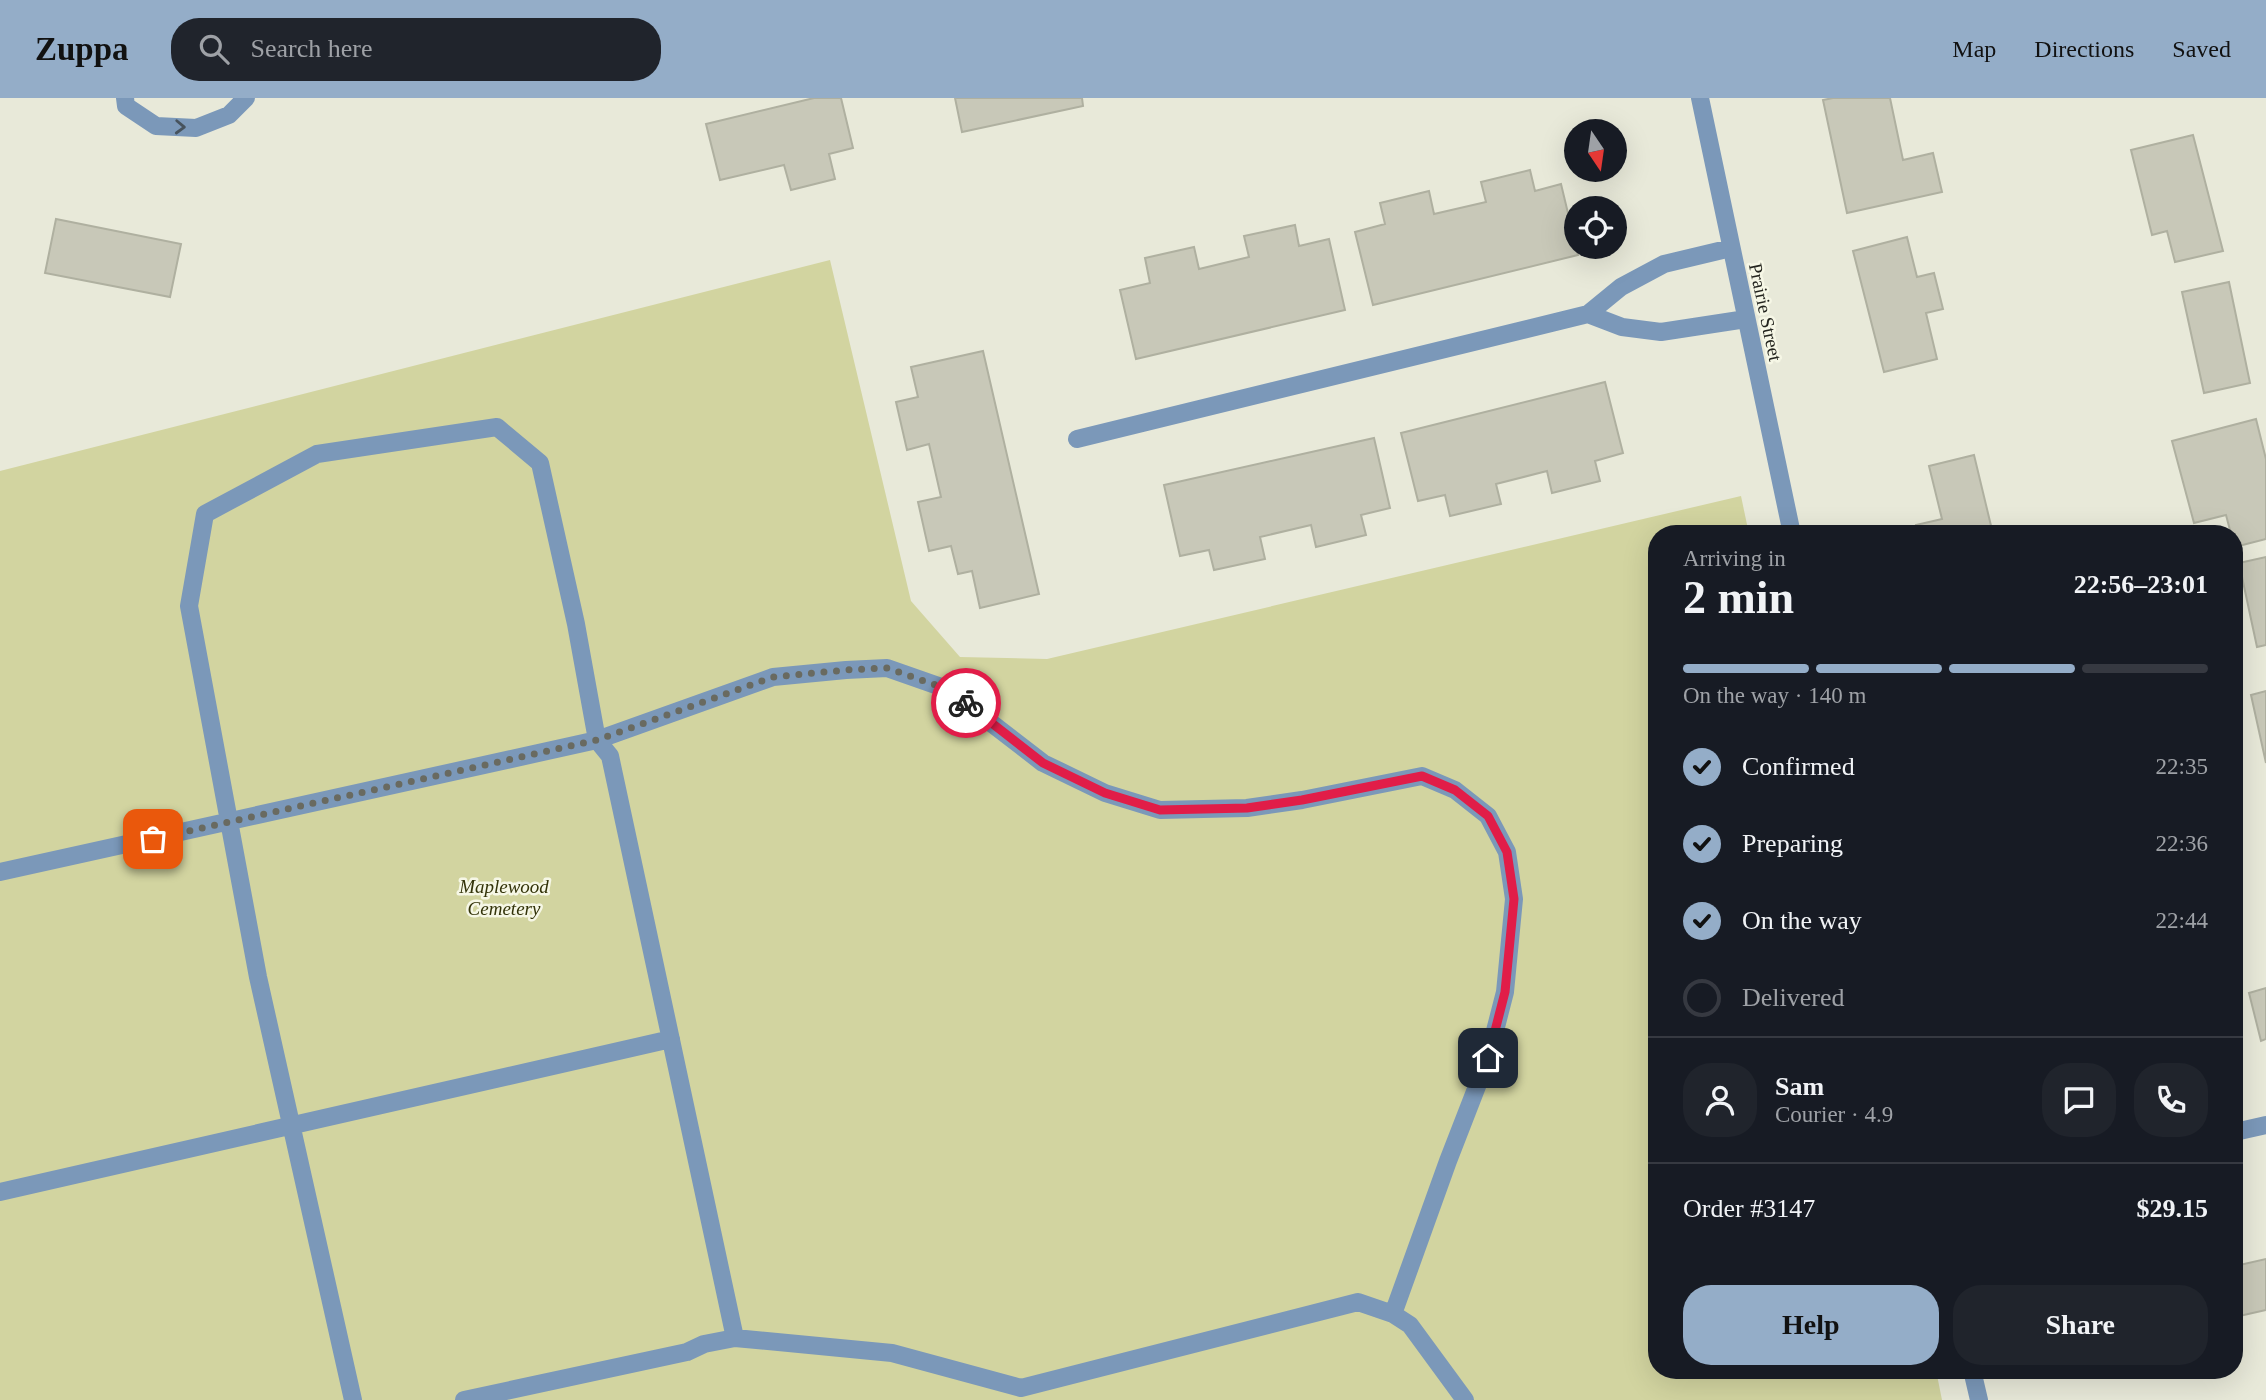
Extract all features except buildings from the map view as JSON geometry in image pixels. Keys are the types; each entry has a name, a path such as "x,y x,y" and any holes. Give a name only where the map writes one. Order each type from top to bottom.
{"street":[{"path":"125,98 126,106 156,126 196,128 229,115 246,98"},
{"name":"Prairie Street","path":"1700,98 1791,525"},
{"path":"1077,439 1588,314 1621,287 1664,264 1731,248"},
{"path":"1588,314 1622,327 1661,332 1746,319"},
{"path":"353,1400 258,977 189,606 205,514 317,454 498,428 540,463 576,624 597,740 610,755 736,1338"},
{"path":"0,872 597,740 773,677 846,670 887,668 947,689 1043,763 1105,793 1160,810 1247,808 1422,776 1455,790 1488,816 1507,852 1514,899 1505,992 1488,1058 1394,1314"},
{"path":"0,1192 671,1039"},
{"path":"2243,1130 2266,1125"},
{"path":"464,1400 687,1352 704,1344 736,1338 892,1353 1021,1388 1358,1302 1394,1314 1410,1325 1465,1400"},
{"path":"1974,1379 1979,1400"}],"green space":[{"name":"Maplewood Cemetery","path":"830,260 911,601 960,657 1047,659 1741,496 1747,525 1648,525 1648,1379 1938,1379 1942,1400 0,1400 0,471"}],"way so far":[{"path":"153,839 597,740 773,677 887,668 947,689 966,703"}],"route":[{"path":"966,703 1043,763 1105,793 1160,810 1247,808 1422,776 1455,790 1488,816 1507,852 1514,899 1505,992 1488,1058"}]}
